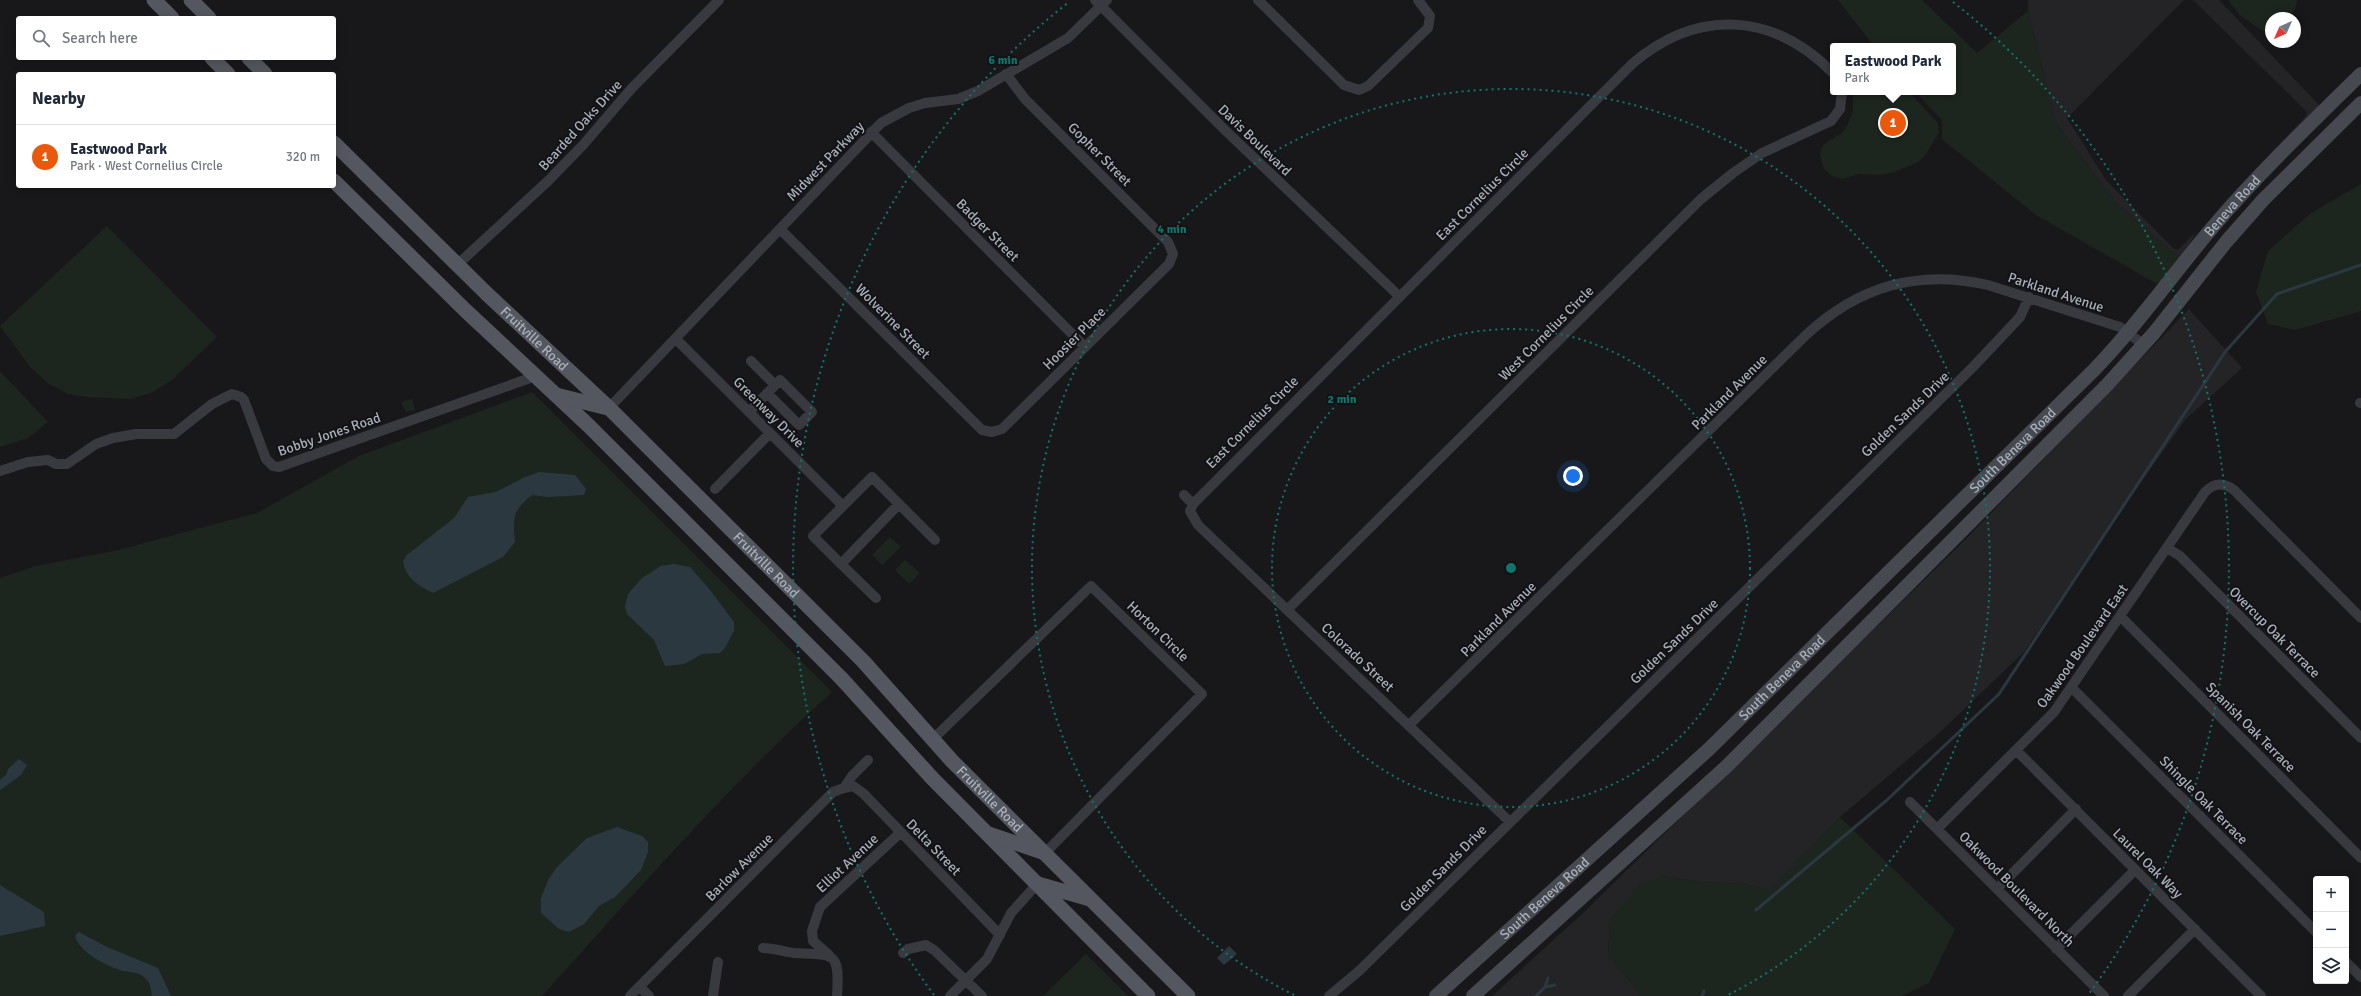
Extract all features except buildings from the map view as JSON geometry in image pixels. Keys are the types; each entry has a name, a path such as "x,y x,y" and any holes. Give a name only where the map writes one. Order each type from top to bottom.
{"main road":[{"path":"154,0 170,16"},
{"path":"191,0 207,16"},
{"path":"214,60 226,72"},
{"path":"251,60 263,72"},
{"name":"Beneva Road","path":"2116,348 2211,230 2248,187 2361,74"},
{"name":"Beneva Road","path":"2130,361 2226,242 2263,200 2361,103"},
{"name":"Fruitville Road","path":"336,145 457,265 609,408 863,661 933,739 1188,996"},
{"name":"Fruitville Road","path":"336,183 465,310 555,394 842,678 932,778 1148,996"},
{"name":"South Beneva Road","path":"1436,996 1709,749 2116,348"},
{"name":"South Beneva Road","path":"1474,996 1727,766 2130,361"},
{"path":"555,394 609,408"},
{"path":"986,833 1045,853"},
{"path":"1037,884 1091,899"}],"street":[{"name":"Bearded Oaks Drive","path":"457,265 548,181 583,145 632,88 719,0"},
{"path":"1258,0 1344,85 1358,90 1368,86 1428,28 1430,16 1418,0"},
{"name":"Midwest Parkway","path":"609,408 871,132 881,124 909,108 972,94 1068,38 1101,2"},
{"name":"Davis Boulevard","path":"1101,2 1227,132 1399,296"},
{"name":"East Cornelius Circle","path":"1191,508 1399,296 1632,64 1652,48 1670,37 1711,25 1725,24 1754,27 1788,40 1807,51 1830,70"},
{"name":"Gopher Street","path":"1006,74 1025,99 1168,242 1173,254"},
{"name":"West Cornelius Circle","path":"1287,610 1701,199 1733,173 1762,153 1831,121 1837,115 1842,103 1842,95"},
{"name":"Badger Street","path":"871,132 1085,347"},
{"name":"Wolverine Street","path":"780,229 982,430 987,432"},
{"name":"Hoosier Place","path":"987,432 1002,429 1168,264 1173,254"},
{"name":"Parkland Avenue","path":"1409,725 1806,335 1831,314 1851,301 1876,290 1923,279 1969,280 2029,297 2120,327 2144,345"},
{"name":"Golden Sands Drive","path":"1328,996 1359,971 2000,340 2020,317 2029,297"},
{"name":"Greenway Drive","path":"676,339 843,506"},
{"path":"751,361 775,385"},
{"name":"Bobby Jones Road","path":"0,470 28,462 48,460 56,464 67,464 96,444 125,435 174,434 212,404 232,394 241,397 244,400 266,459 273,466 279,467 536,376"},
{"path":"749,412 767,393 780,380 812,412 799,425 767,393"},
{"path":"714,489 770,433"},
{"path":"876,598 813,536 872,477 936,540"},
{"name":"Oakwood Boulevard East","path":"1937,829 2054,712 2205,492 2217,484 2225,485 2234,490 2361,618"},
{"path":"1184,495 1191,508"},
{"path":"841,564 899,504"},
{"name":"Colorado Street","path":"1191,508 1198,525 1510,822"},
{"name":"Overcup Oak Terrace","path":"2167,548 2180,556 2361,738"},
{"name":"Horton Circle","path":"933,739 1091,586 1202,694 1045,853"},
{"name":"Spanish Oak Terrace","path":"2120,616 2361,858"},
{"name":"Shingle Oak Terrace","path":"2071,687 2313,929"},
{"name":"Laurel Oak Way","path":"2016,750 2261,996"},
{"name":"Barlow Avenue","path":"630,996 833,792 844,788 852,776 868,760"},
{"name":"Delta Street","path":"844,788 852,786 863,793 1000,935"},
{"name":"Oakwood Boulevard North","path":"1910,802 2104,996"},
{"path":"1997,889 2076,810"},
{"name":"Elliot Avenue","path":"829,955 813,941 812,931 820,907 900,833"},
{"path":"2056,949 2135,870"},
{"path":"950,996 986,958 1011,913 1037,884"},
{"path":"2128,996 2195,929"},
{"path":"903,953 916,946 926,945 934,950 966,979 982,996"},
{"path":"764,948 792,953 829,955 834,960 839,974 837,996"},
{"path":"713,996 718,962"},
{"path":"2349,965 2361,977"},
{"path":"640,987 649,996"}],"shaded area":[{"path":"1838,0 1922,0 1977,53 2028,11 2056,123 2115,202 2181,259 2159,285 2036,215 1942,139 1942,120 1918,95 1956,95 1956,43 1872,43"},
{"path":"2028,0 2184,0 2067,118 2106,180 2174,249 2179,249 2197,231 2181,259 2115,202 2056,123 2028,11"},
{"path":"2193,0 2219,0 2321,107 2210,217 2306,116 2307,112"},
{"path":"2228,0 2297,0 2293,12 2265,12 2265,31 2263,31 2241,16"},
{"path":"1853,95 1912,95 1938,123 1939,132 1926,154 1918,162 1895,172 1880,175 1859,174 1842,179 1832,176 1824,169 1820,155 1823,145 1842,133 1853,112"},
{"path":"2361,184 2361,311 2295,330 2268,324 2256,292 2268,251 2311,213"},
{"path":"107,226 217,337 173,379 151,393 130,399 87,397 68,394 49,384 31,368 0,326"},
{"path":"2189,309 2242,368 2186,419 2097,544 2024,652 1939,733 1840,817 1770,890 1746,884 1701,882 1663,876 1610,920 1608,955 1642,996 1492,996 1582,914 1965,540"},
{"path":"0,371 48,422 28,438 0,447"},
{"path":"532,392 832,692 719,802 542,996 0,996 0,578 36,566 114,551 257,513 359,456"},
{"path":"412,399 415,410 406,412 401,402"},
{"path":"539,472 575,475 586,489 584,495 548,497 532,495 517,511 514,521 515,542 503,557 433,593 410,577 403,561 407,555 454,518 468,497 496,492 523,478"},
{"path":"890,537 901,547 882,565 872,555"},
{"path":"905,560 920,573 909,584 895,570"},
{"path":"673,564 690,567 710,590 734,622 734,631 725,648 720,653 702,654 684,664 665,666 654,640 627,614 625,607 628,594 642,578 661,566"},
{"path":"19,759 27,765 21,775 0,790 0,780 6,775 8,769"},
{"path":"1840,817 1955,929 1929,983 1902,996 1642,996 1608,955 1610,920 1639,884 1663,876 1701,882 1746,884 1770,890"},
{"path":"617,827 642,836 648,842 648,852 641,870 615,897 599,906 584,924 569,932 559,929 541,913 541,898 548,880 557,867 587,838"},
{"path":"0,885 44,912 45,926 0,936"},
{"path":"79,932 107,947 158,968 171,996 152,996 150,985 144,976 138,973 114,968 93,957 77,942 75,936"},
{"path":"1229,946 1237,954 1224,965 1217,958"},
{"path":"1086,954 1128,996 1043,996"}],"waterway":[{"path":"1756,910 1887,800 1999,694 2225,352 2277,294 2361,265"},
{"path":"1536,996 1545,987 1548,978"},
{"path":"1545,987 1555,985"},
{"path":"1702,996 1704,991"}],"place":[{"name":"Eastwood Park","path":"1893,123"}]}
